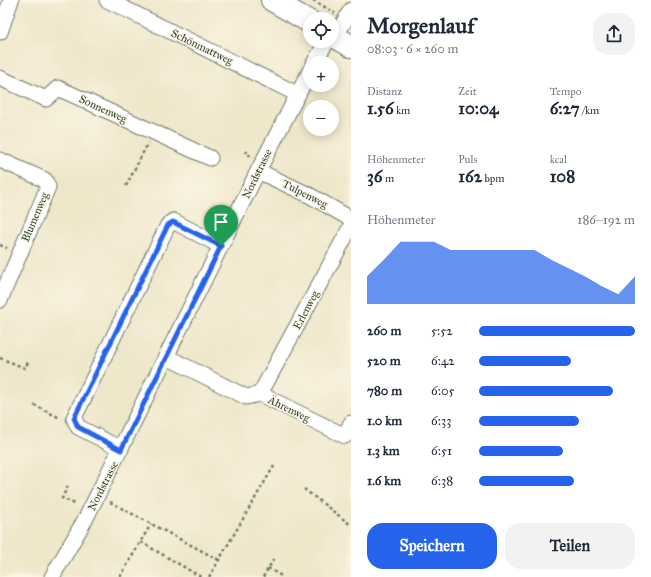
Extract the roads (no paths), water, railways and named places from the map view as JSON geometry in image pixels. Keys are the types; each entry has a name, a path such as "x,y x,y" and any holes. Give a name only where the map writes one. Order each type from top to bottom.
{"main road":[{"path":"272,0 303,18"}],"street":[{"name":"Schönmattweg","path":"107,0 297,94"},
{"path":"0,32 6,6"},
{"path":"339,34 351,10"},
{"path":"321,56 328,48"},
{"name":"Sonnenweg","path":"0,78 46,100 58,88 210,158"},
{"name":"Nordstrasse","path":"52,577 90,510 121,450 258,171 303,83"},
{"name":"Blumenweg","path":"0,160 45,180 48,186 0,300"},
{"name":"Tulpenweg","path":"258,171 309,195 351,219"},
{"path":"121,450 78,427 74,418 168,225 173,222 221,246"},
{"name":"Erlenweg","path":"260,394 351,226"},
{"name":"Ährenweg","path":"167,357 246,396 260,394 348,430"}]}
